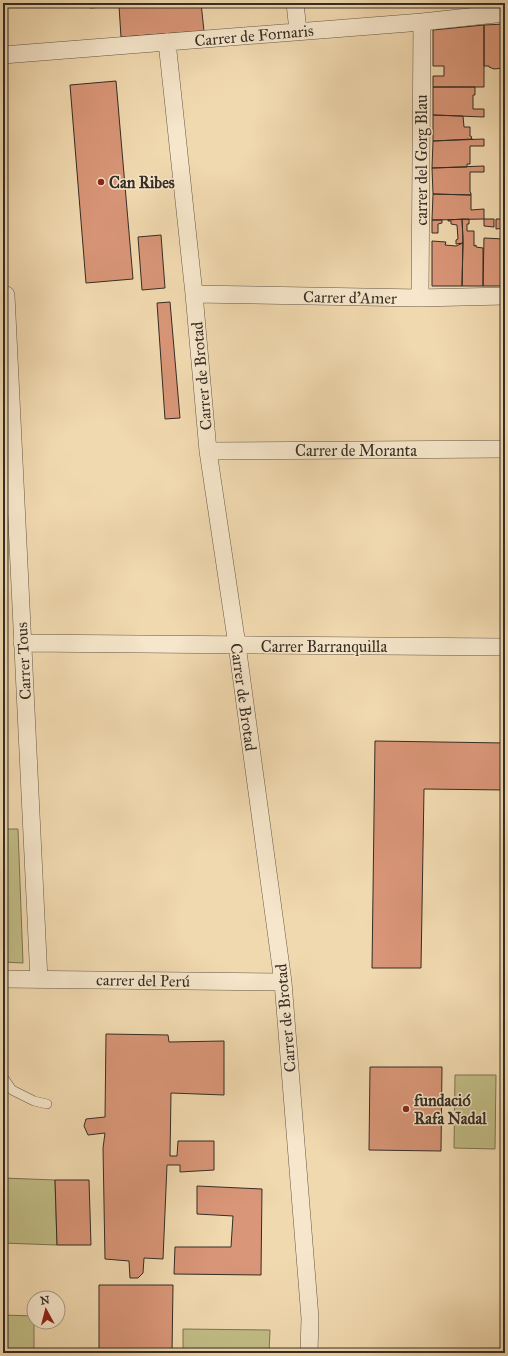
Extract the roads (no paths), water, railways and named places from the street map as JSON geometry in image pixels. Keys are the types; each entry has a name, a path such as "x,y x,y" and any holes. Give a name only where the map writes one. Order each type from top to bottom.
{"street":[{"path":"295,3 298,31"},
{"name":"Carrer de Fornaris","path":"3,55 422,22 505,13"},
{"name":"carrer del Gorg Blau","path":"420,298 422,22"},
{"name":"Carrer de Brotad","path":"167,42 194,294 208,451 237,645 283,982 310,1318 309,1353"},
{"name":"Carrer d'Amer","path":"194,294 420,298 505,296"},
{"name":"Carrer Tous","path":"4,295 38,980"},
{"name":"Carrer de Moranta","path":"208,451 505,449"},
{"name":"Carrer Barranquilla","path":"22,643 505,647"},
{"name":"carrer del Perú","path":"3,979 283,982"}],"lane":[{"path":"3,1077 12,1090 34,1101 47,1104"}],"place":[{"name":"Can Ribes","path":"101,182"},
{"name":"fundació Rafa Nadal","path":"406,1109"}]}
